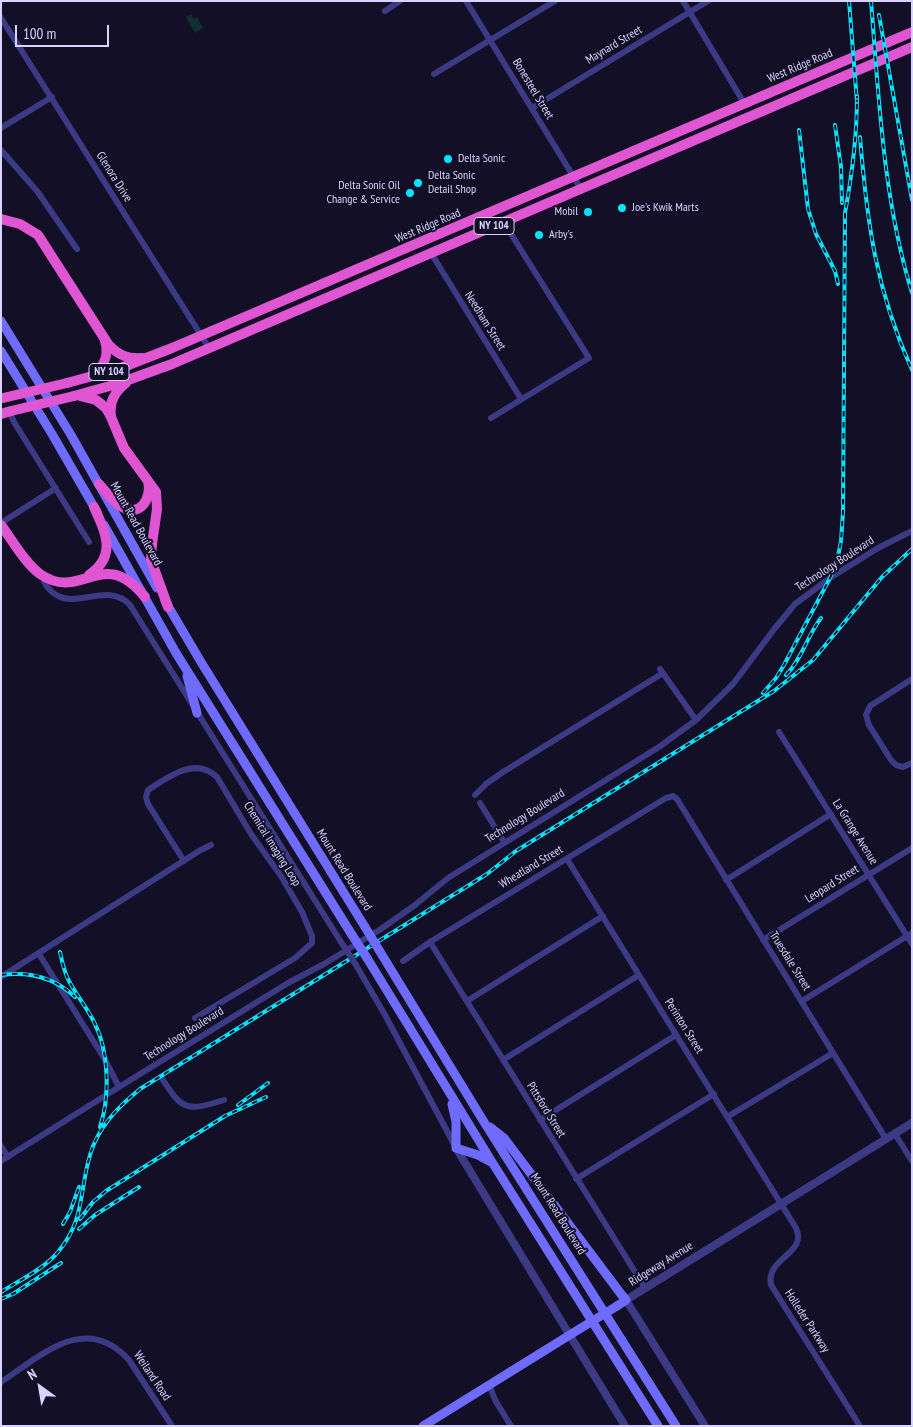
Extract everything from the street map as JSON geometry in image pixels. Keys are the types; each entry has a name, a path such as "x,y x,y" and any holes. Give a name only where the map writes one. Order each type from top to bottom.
{"highway":[{"name":"West Ridge Road","path":"2,399 90,378 150,357 574,178 912,32"},
{"name":"West Ridge Road","path":"7,412 134,379 912,47"},
{"path":"1,219 28,228 38,235 103,338 113,350 123,356 133,358 150,357"},
{"path":"1,227 28,228"},
{"path":"90,378 106,360 107,349 103,338"},
{"path":"134,379 114,395 111,406 112,416 124,448 157,494 152,560 168,607"},
{"path":"74,396 85,396 96,400 112,416"},
{"path":"99,484 120,506 126,509 134,509 142,506 149,496 149,486 145,475"},
{"path":"80,580 100,566 107,552 106,537 94,508"},
{"path":"1,524 30,565 42,575 62,582 80,580 104,573 117,574 129,581 145,597"}],"main road":[{"name":"Mount Read Boulevard","path":"1,321 99,484 201,662 484,1122 676,1426"},
{"path":"1,350 52,434 176,653 658,1426"},
{"path":"176,653 189,683 197,713"},
{"path":"443,1084 454,1109 456,1148 492,1162"},
{"path":"484,1122 504,1138 626,1300"},
{"name":"Ridgeway Avenue","path":"422,1426 626,1300"}],"street":[{"path":"385,11 400,1"},
{"name":"Bonesteel Street","path":"466,1 581,189"},
{"path":"434,74 555,1"},
{"path":"683,1 744,104"},
{"name":"Maynard Street","path":"532,108 708,1"},
{"name":"Glenora Drive","path":"1,18 209,348"},
{"path":"1,128 52,97"},
{"path":"1,150 37,191 77,249"},
{"path":"492,418 589,358 512,234 507,220"},
{"name":"Needham Street","path":"431,253 521,400"},
{"path":"7,412 90,542"},
{"path":"1,524 56,488"},
{"name":"Technology Boulevard","path":"1,1161 288,983 324,964 381,929 416,905 448,878 660,747 696,720 733,684 795,604 830,578 878,548 912,531"},
{"path":"42,575 48,588 61,598 78,600 107,594 116,595 125,600 134,611 356,965 456,1148 625,1426"},
{"path":"475,795 486,784 503,772 661,671 696,720"},
{"path":"912,679 870,706 866,715 869,725 893,763 903,767 912,763"},
{"name":"La Grange Avenue","path":"779,732 869,875 909,934 912,944"},
{"name":"Chemical Imaging Loop","path":"184,862 148,804 146,796 148,790 179,771 206,770 212,772 217,777 251,834 283,880 302,912 312,936 312,943 295,958 195,1018"},
{"name":"Wheatland Street","path":"403,961 430,942 666,798 673,796"},
{"name":"Truesdale Street","path":"673,796 886,1139"},
{"path":"480,804 504,842"},
{"path":"726,880 831,814"},
{"path":"1,977 211,845"},
{"name":"Leopard Street","path":"764,940 912,848"},
{"name":"Perinton Street","path":"567,859 781,1204"},
{"path":"467,1002 603,916"},
{"path":"802,1001 909,934"},
{"name":"Pittsford Street","path":"430,942 645,1288"},
{"path":"39,954 104,1058 119,1087"},
{"path":"503,1060 639,975"},
{"path":"540,1120 676,1035"},
{"path":"727,1117 833,1053"},
{"path":"161,1077 175,1099 187,1107 201,1108 224,1100"},
{"path":"576,1179 714,1094"},
{"name":"Ridgeway Avenue","path":"626,1300 912,1123"},
{"path":"895,1134 912,1161"},
{"path":"1,1146 8,1157"},
{"name":"Holleder Parkway","path":"781,1204 796,1228 799,1237 795,1249 774,1267 771,1285 860,1426"},
{"path":"626,1300 705,1426"},
{"name":"Weiland Road","path":"1,1382 60,1344 74,1339 94,1338 112,1345 129,1360 172,1426"},
{"path":"489,1384 495,1400 511,1426"}],"green space":[{"path":"191,14 194,19 197,17 203,28 195,33 186,17"}],"railway":[{"path":"849,1 857,102"},
{"path":"871,1 888,185 894,221 912,293"},
{"path":"879,15 912,200"},
{"path":"763,693 784,665 830,578 837,562 841,541 843,512 845,213 854,155 857,96"},
{"path":"835,125 841,167 842,203"},
{"path":"799,130 808,209 816,234 835,271 838,284"},
{"path":"860,137 866,198 875,256 890,312 912,370"},
{"path":"1,1292 46,1264 67,1240 77,1217 90,1155 98,1135 117,1110 140,1089 487,874 516,851 774,691 813,660 882,577 912,549"},
{"path":"786,675 792,669 821,618"},
{"path":"60,952 67,978 92,1018 100,1035 103,1048 107,1089 100,1127"},
{"path":"1,975 22,974 41,977 59,985 75,997"},
{"path":"238,1105 268,1083"},
{"path":"80,1219 93,1202 106,1191 225,1116 266,1097"},
{"path":"63,1224 70,1212 79,1187"},
{"path":"79,1229 95,1215 139,1187"},
{"path":"1,1299 13,1294 61,1263"}],"place":[{"name":"Delta Sonic","path":"448,159"},
{"name":"Delta Sonic Detail Shop","path":"418,183"},
{"name":"Delta Sonic Oil Change & Service","path":"410,193"},
{"name":"Joe's Kwik Marts","path":"622,208"},
{"name":"Mobil","path":"588,212"},
{"name":"Arby's","path":"539,235"}]}
